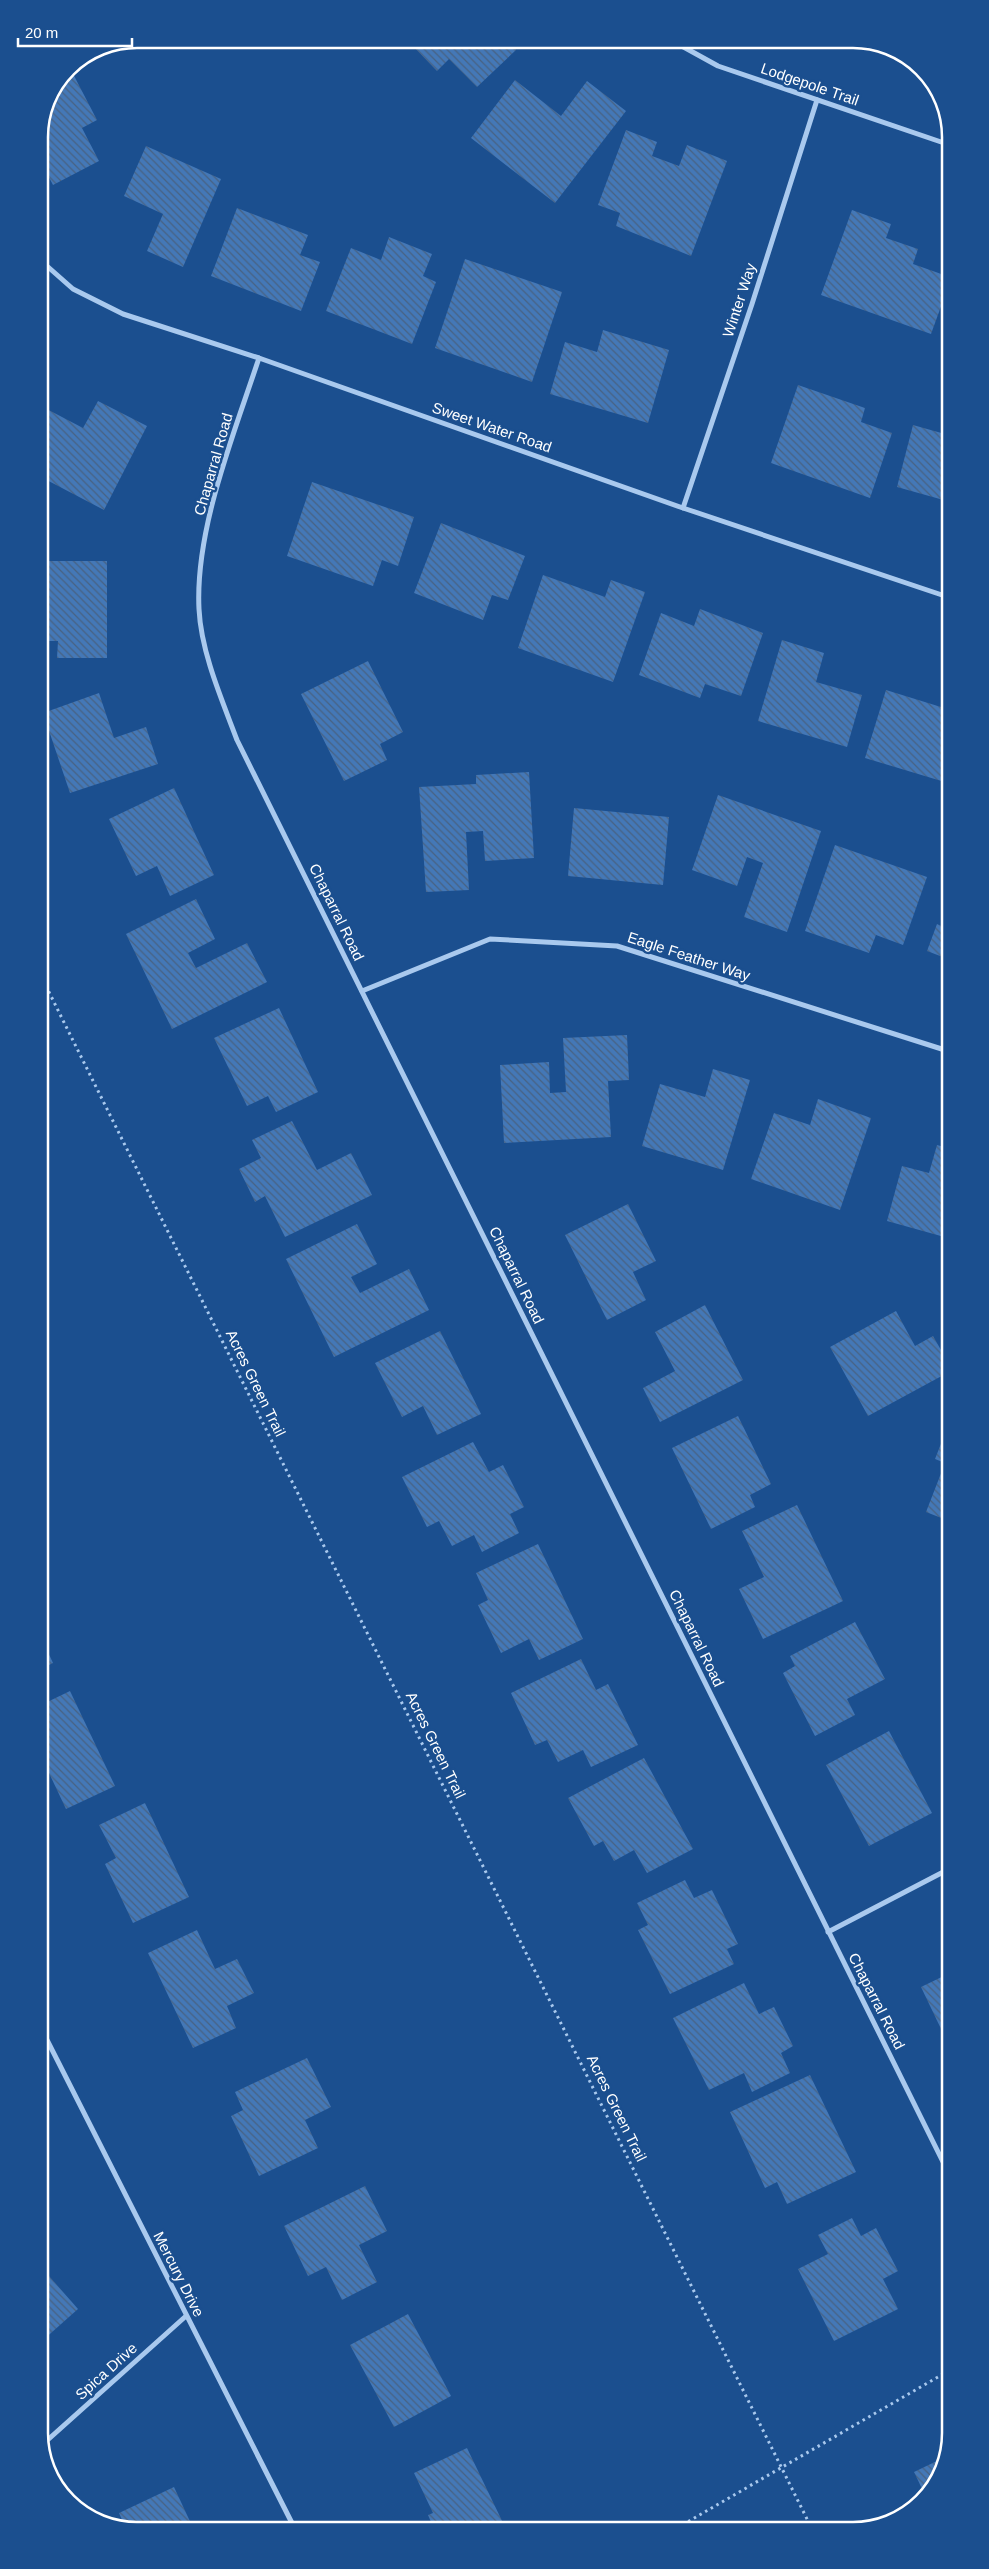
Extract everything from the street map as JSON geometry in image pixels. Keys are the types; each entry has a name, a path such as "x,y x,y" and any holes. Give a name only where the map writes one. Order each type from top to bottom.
{"street":[{"name":"Lodgepole Trail","path":"685,48 718,66 942,142"},
{"name":"Winter Way","path":"683,508 752,304 817,100"},
{"name":"Sweet Water Road","path":"48,267 73,289 123,314 259,358 683,508 942,595"},
{"name":"Chaparral Road","path":"259,358 214,493 202,555 199,609 211,668 237,740 942,2160"},
{"name":"Eagle Feather Way","path":"362,991 490,939 617,946 942,1049"},
{"path":"828,1932 942,1873"},
{"name":"Mercury Drive","path":"48,2042 291,2521"},
{"name":"Spica Drive","path":"48,2440 186,2316"}],"path":[{"name":"Acres Green Trail","path":"48,990 809,2522"},
{"path":"688,2522 942,2375"}],"building":[{"path":"415,48 514,48 516,50 477,87 449,59 437,71"},
{"path":"73,75 97,120 82,128 99,161 53,185 48,175 48,125 59,92"},
{"path":"515,80 561,116 587,81 626,111 555,203 471,138"},
{"path":"626,130 657,142 652,156 679,166 687,145 727,161 691,256 616,226 620,213 598,205"},
{"path":"146,146 221,179 183,267 147,251 163,214 124,196"},
{"path":"237,208 308,235 300,255 320,262 301,311 211,276"},
{"path":"852,210 891,224 886,238 918,249 913,264 942,274 942,304 931,334 821,295"},
{"path":"389,237 432,254 423,276 436,282 412,344 326,311 351,248 381,260"},
{"path":"465,259 562,292 532,382 435,348"},
{"path":"603,330 669,350 648,423 550,394 565,342 597,352"},
{"path":"798,385 865,408 861,422 892,433 870,498 771,463"},
{"path":"98,401 147,426 104,510 48,481 48,410 83,428"},
{"path":"913,425 942,433 942,500 897,487"},
{"path":"312,482 414,517 398,566 382,560 373,586 287,556"},
{"path":"441,523 525,556 508,600 492,595 483,620 414,593"},
{"path":"48,561 107,561 107,658 57,658 58,641 48,641"},
{"path":"543,575 605,597 611,580 645,592 613,682 518,648"},
{"path":"700,609 763,633 741,696 705,684 700,698 639,675 661,613 694,626"},
{"path":"782,640 824,653 816,682 862,695 847,747 758,721"},
{"path":"368,661 403,732 380,744 387,760 344,781 301,694"},
{"path":"886,690 941,707 942,704 942,781 865,758"},
{"path":"99,693 114,738 146,727 158,764 70,793 48,728 48,711"},
{"path":"529,772 534,858 485,861 483,831 466,832 469,890 426,892 419,787 476,784 476,775"},
{"path":"174,788 214,875 170,896 157,866 136,876 109,819"},
{"path":"718,795 821,831 787,932 744,917 763,863 747,857 737,886 692,870"},
{"path":"574,808 669,817 663,885 568,876"},
{"path":"835,845 927,877 903,945 876,935 869,953 805,931"},
{"path":"196,899 215,939 188,953 196,968 247,943 267,982 172,1029 126,934"},
{"path":"937,924 942,926 942,957 927,951"},
{"path":"279,1008 318,1092 276,1112 268,1096 247,1106 214,1038"},
{"path":"627,1035 629,1080 608,1081 611,1137 504,1143 500,1065 549,1062 550,1093 566,1092 563,1038"},
{"path":"713,1069 750,1080 723,1170 642,1146 660,1084 705,1097"},
{"path":"818,1099 871,1118 840,1210 751,1179 774,1113 810,1125"},
{"path":"292,1121 317,1170 351,1153 372,1195 285,1237 265,1196 255,1202 239,1169 261,1158 252,1140"},
{"path":"937,1145 942,1146 942,1236 887,1221 902,1166 929,1173"},
{"path":"628,1204 656,1261 633,1272 646,1300 607,1320 565,1235"},
{"path":"357,1224 377,1264 351,1277 360,1293 409,1269 429,1310 334,1357 286,1259"},
{"path":"705,1305 743,1380 660,1422 643,1388 675,1371 655,1332"},
{"path":"896,1311 915,1346 933,1336 942,1352 942,1376 868,1416 830,1347"},
{"path":"440,1331 481,1414 437,1435 423,1406 402,1417 375,1363"},
{"path":"738,1416 771,1484 750,1495 755,1507 711,1529 672,1448"},
{"path":"942,1441 942,1462 935,1459"},
{"path":"473,1442 489,1472 503,1465 524,1507 510,1514 519,1533 482,1552 474,1535 452,1546 439,1521 427,1527 402,1477"},
{"path":"942,1471 942,1518 926,1512"},
{"path":"797,1505 843,1601 763,1639 739,1589 764,1577 742,1531"},
{"path":"538,1544 583,1639 539,1660 529,1639 501,1653 478,1605 488,1600 476,1573"},
{"path":"855,1622 885,1679 847,1699 855,1715 815,1736 783,1673 795,1666 790,1656"},
{"path":"48,1652 53,1663 48,1666"},
{"path":"581,1659 596,1690 608,1684 638,1745 591,1767 583,1750 558,1762 547,1740 535,1745 511,1693"},
{"path":"70,1691 115,1786 66,1809 48,1771 48,1702"},
{"path":"889,1731 932,1813 869,1846 826,1765"},
{"path":"644,1758 693,1849 647,1873 634,1850 614,1861 603,1841 594,1846 568,1798"},
{"path":"145,1803 189,1897 133,1923 105,1864 116,1858 99,1825"},
{"path":"685,1880 694,1898 712,1890 738,1944 727,1949 734,1964 670,1994 638,1930 648,1925 637,1903"},
{"path":"197,1930 215,1969 237,1959 254,1993 227,2006 236,2028 193,2048 148,1953"},
{"path":"942,1977 942,2031 921,1987"},
{"path":"744,1983 759,2014 774,2007 793,2046 781,2053 790,2073 752,2092 744,2073 709,2090 673,2018"},
{"path":"307,2058 331,2107 305,2120 318,2148 259,2176 231,2116 243,2110 235,2092"},
{"path":"810,2075 856,2172 787,2204 777,2182 765,2188 730,2112"},
{"path":"365,2186 387,2231 359,2245 377,2282 342,2300 326,2267 308,2276 284,2226"},
{"path":"852,2218 861,2236 876,2228 898,2271 883,2279 898,2309 834,2341 798,2269 828,2254 818,2235"},
{"path":"48,2275 78,2309 48,2336"},
{"path":"408,2314 451,2396 394,2427 350,2345"},
{"path":"467,2448 502,2522 431,2521 428,2515 433,2513 414,2473"},
{"path":"937,2461 922,2488 914,2472"},
{"path":"174,2487 190,2521 122,2520 119,2513"}]}
